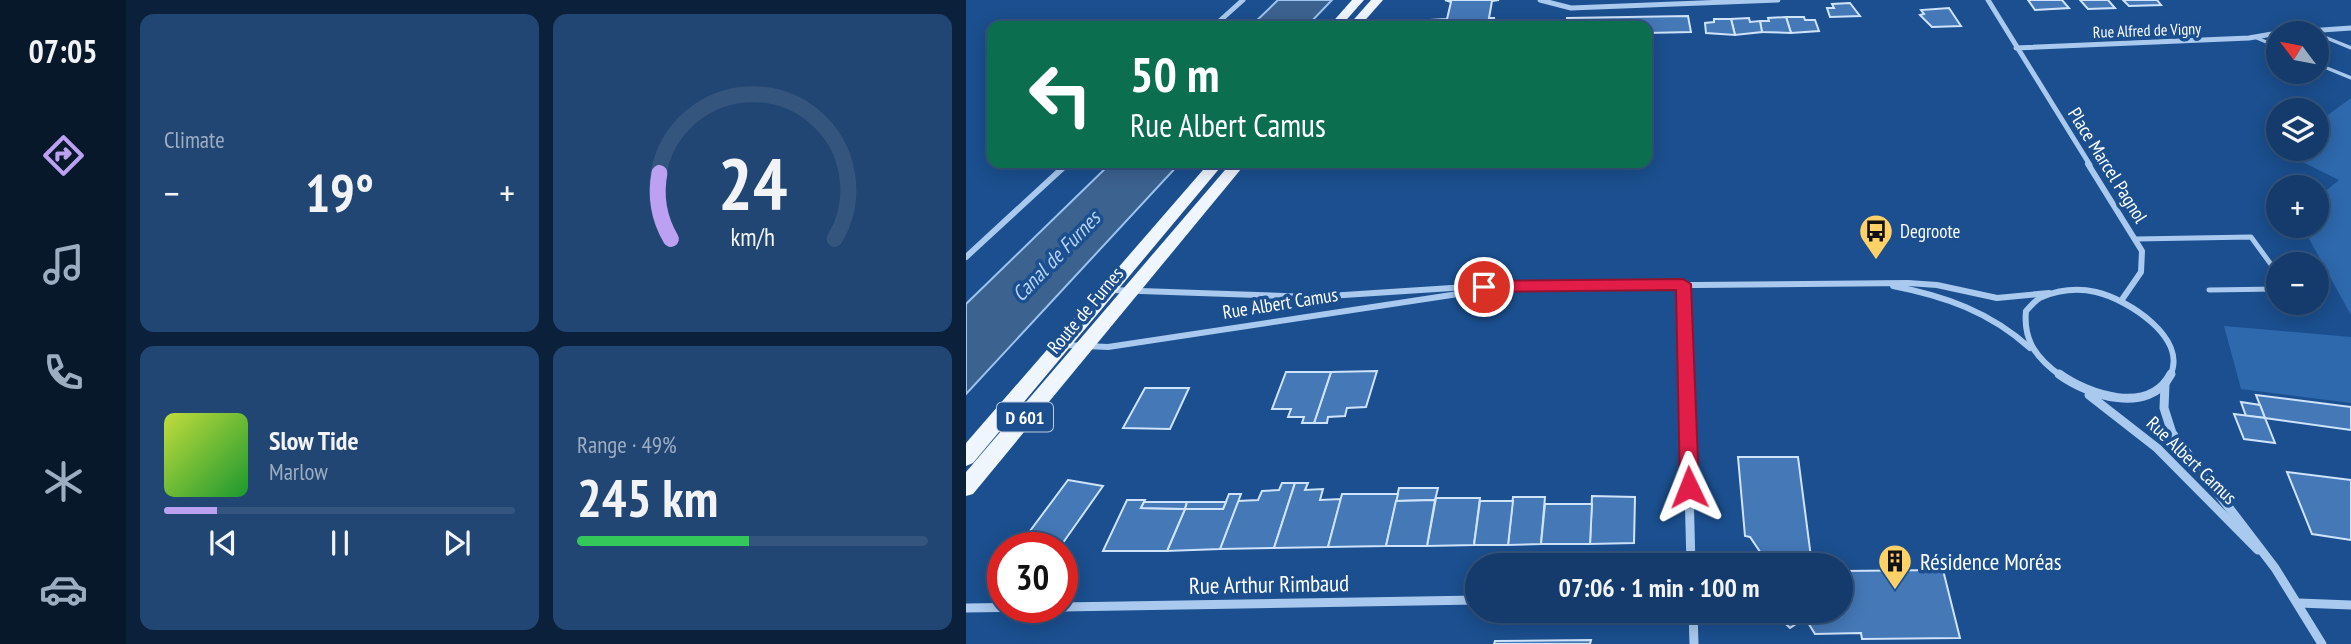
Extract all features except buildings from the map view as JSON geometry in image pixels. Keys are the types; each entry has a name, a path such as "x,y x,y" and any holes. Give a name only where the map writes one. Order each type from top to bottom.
{"main road":[{"path":"1339,21 1358,0"},
{"path":"1358,21 1377,0"},
{"name":"Route de Furnes","path":"966,457 1213,168"},
{"name":"Route de Furnes","path":"966,486 1235,168"}],"street":[{"path":"1220,21 1243,0"},
{"path":"1540,0 1571,8 1778,0"},
{"name":"Place Marcel Pagnol","path":"1988,0 2144,255 2144,267 2120,300"},
{"name":"Rue Alfred de Vigny","path":"2329,29 2351,28"},
{"name":"Rue Alfred de Vigny","path":"2016,48 2266,36"},
{"path":"966,257 1063,168"},
{"path":"1683,284 1691,553"},
{"name":"Rue Albert Camus","path":"1879,284 1933,295 1979,312 2007,328 2035,353"},
{"name":"Rue Albert Camus","path":"1107,289 1130,292 1313,297 1443,288 1927,284 1997,298 2049,293"},
{"name":"Rue Albert Camus","path":"1063,345 1108,347 1501,287"},
{"path":"2083,290 2120,300 2149,319 2168,344 2173,361 2171,373 2165,383 2151,393 2131,398 2101,396 2076,387 2055,374 2035,353 2026,336 2026,317 2033,304 2049,293 2083,290"},
{"name":"Rue Albert Camus","path":"2165,383 2164,408 2172,433 2275,568 2322,644"},
{"name":"Rue Albert Camus","path":"2076,387 2125,420 2163,452 2275,568"},
{"name":"Rue Arthur Rimbaud","path":"1078,607 1465,600"},
{"path":"2299,603 2351,605"},
{"path":"966,608 987,608"},
{"path":"1693,623 1694,644"}],"lane":[{"path":"2257,38 2266,42"},
{"path":"2329,39 2351,48"},
{"path":"2329,69 2351,78"},
{"path":"2136,239 2250,237 2266,258"},
{"path":"2209,290 2266,289"}],"shaded area":[{"path":"2351,98 2351,315 2329,275 2329,252 2316,252 2309,238 2329,238 2329,188 2339,180 2300,161 2329,161 2329,114"},
{"path":"2224,326 2351,337 2351,403 2241,389"}],"water":[{"path":"1278,0 1332,0 1312,21 1256,21"},
{"name":"Canal de Furnes","path":"1106,168 1175,168 966,394 966,304"}],"place":[{"name":"Degroote","path":"1876,261"},
{"name":"Résidence Moréas","path":"1895,591"}],"route":[{"path":"1484,287 1683,284 1689,487"}]}
